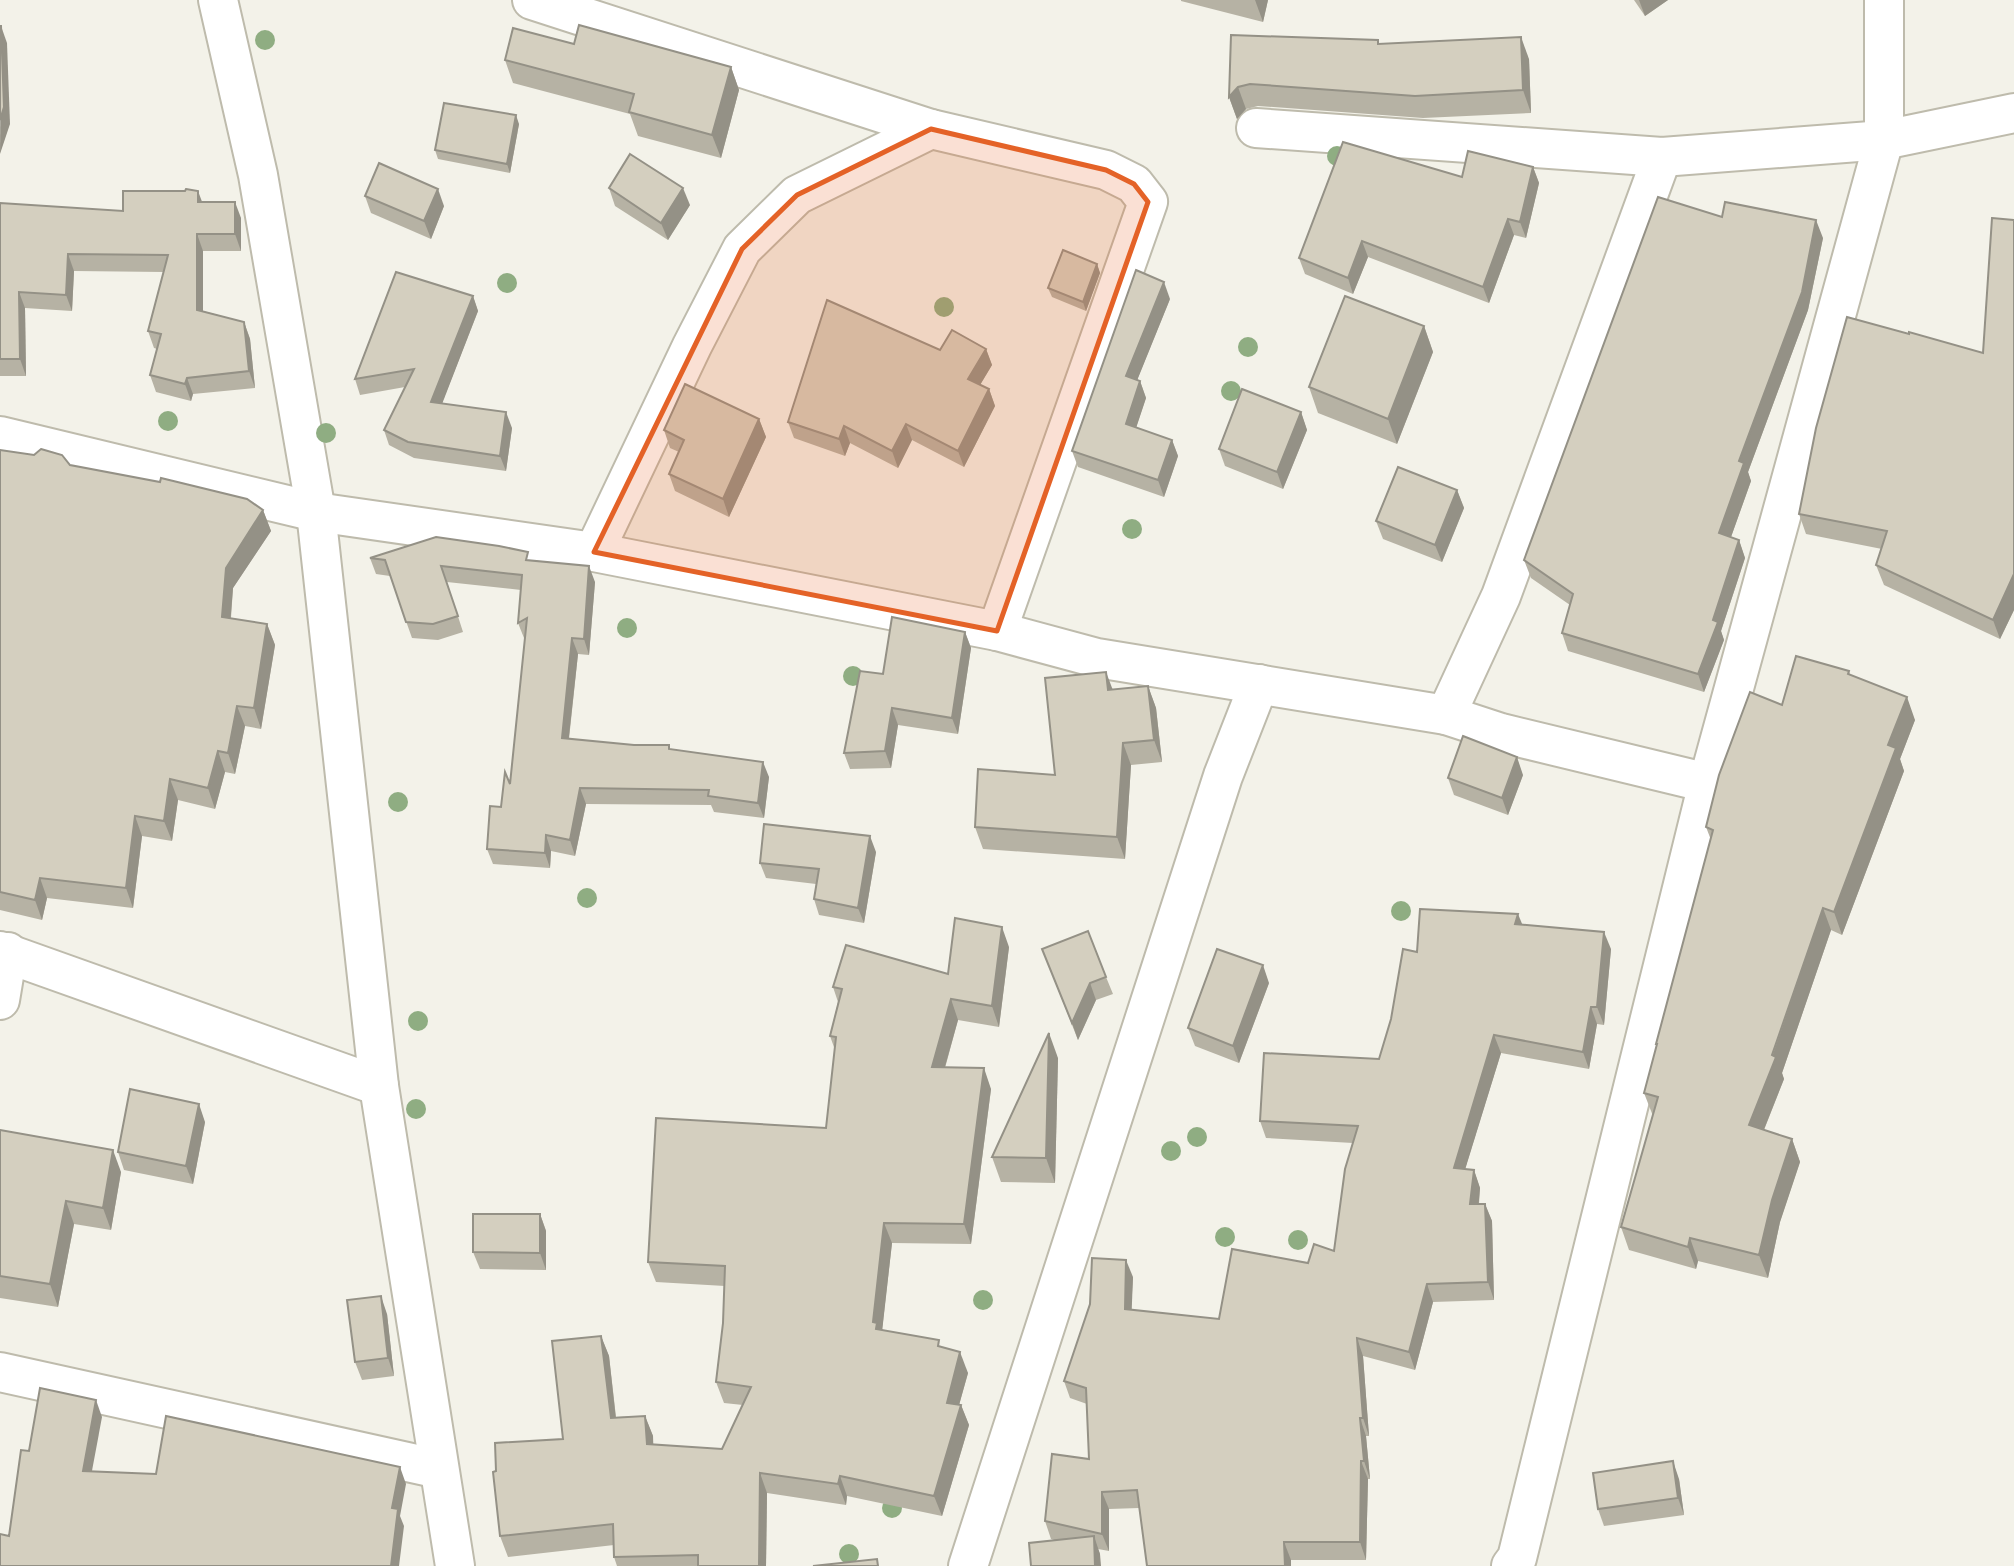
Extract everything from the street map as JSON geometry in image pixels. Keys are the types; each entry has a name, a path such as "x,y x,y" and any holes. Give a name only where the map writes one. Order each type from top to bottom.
{"street":[{"path":"218,0 258,175 316,512 379,1086 455,1566"},
{"path":"532,0 931,129 1106,170 1134,184 1148,202 997,631"},
{"path":"1511,1566 1517,1558 1708,783 1884,140 1884,0"},
{"path":"1256,128 1662,157 1884,140 2014,113"},
{"path":"594,552 741,249 797,195 931,129"},
{"path":"1446,715 1501,596 1662,157"},
{"path":"0,436 316,512 594,552 997,631 1097,658 1446,715 1501,733 1708,783"},
{"path":"968,1566 1223,776 1259,684"},
{"path":"0,1000 4,951 379,1086"},
{"path":"0,1371 439,1469"}],"highlighted area":[{"path":"931,129 1106,170 1134,184 1148,202 997,631 594,552 742,249 797,195"}],"building":[{"path":"579,25 731,67 712,135 629,112 634,94 505,60 513,28 574,44"},
{"path":"0,26 4,107 0,120"},
{"path":"1231,35 1378,40 1378,44 1521,37 1523,90 1415,96 1250,84 1238,87 1229,97"},
{"path":"444,103 516,115 507,164 435,150"},
{"path":"1343,142 1462,177 1468,151 1533,167 1520,222 1508,219 1483,287 1362,241 1348,278 1299,258"},
{"path":"630,154 683,188 661,223 609,188"},
{"path":"379,163 438,189 424,221 365,196"},
{"path":"123,191 198,191 198,202 235,202 235,234 197,234 197,310 244,322 249,371 187,378 185,384 150,375 161,334 148,331 168,255 68,254 66,295 19,292 20,359 0,359 0,203 123,211"},
{"path":"1658,197 1722,217 1725,202 1816,220 1802,292 1739,461 1744,463 1719,533 1739,540 1713,620 1718,622 1698,674 1562,633 1573,594 1524,560"},
{"path":"1992,218 2014,220 2014,574 1993,620 1876,565 1887,531 1799,514 1816,428 1847,317 1983,353"},
{"path":"1063,250 1097,264 1083,302 1048,288"},
{"path":"1136,270 1164,282 1126,376 1140,381 1126,424 1172,440 1158,480 1072,451"},
{"path":"396,272 473,296 431,402 506,412 500,456 408,442 384,430 414,369 355,379"},
{"path":"1345,296 1424,326 1388,419 1309,387"},
{"path":"827,300 940,350 952,330 986,349 968,379 989,389 958,451 906,424 892,451 844,426 839,439 788,422"},
{"path":"685,384 759,419 723,499 669,474 684,440 664,430"},
{"path":"1242,389 1301,412 1277,472 1219,449"},
{"path":"41,449 62,455 70,465 160,482 161,478 247,499 263,510 226,568 222,617 267,624 254,708 237,706 228,753 218,751 208,788 170,779 164,821 135,816 126,888 40,878 35,900 0,892 0,450 34,455"},
{"path":"1398,467 1457,490 1435,545 1376,521"},
{"path":"436,537 528,552 526,560 589,566 584,639 572,638 562,738 634,745 669,745 669,749 763,762 758,803 708,796 709,790 580,788 570,840 546,835 545,853 487,849 490,806 501,807 505,772 510,784 527,618 518,623 522,575 441,566 458,616 433,624 406,622 385,560 370,558"},
{"path":"892,617 965,632 952,718 892,708 885,751 844,753 860,671 883,674"},
{"path":"1796,656 1849,671 1848,674 1907,697 1888,745 1896,748 1834,912 1823,908 1772,1055 1776,1057 1749,1125 1792,1139 1772,1200 1759,1255 1690,1238 1688,1247 1621,1227 1658,1097 1644,1093 1713,830 1706,827 1719,775 1750,692 1782,705"},
{"path":"1106,672 1108,690 1148,686 1154,740 1123,743 1117,837 975,827 978,769 1055,775 1045,678"},
{"path":"1463,736 1517,757 1502,798 1448,778"},
{"path":"764,824 870,836 858,908 814,899 819,869 760,863"},
{"path":"1420,909 1518,914 1515,924 1604,932 1597,1007 1591,1007 1583,1052 1494,1035 1454,1168 1474,1170 1470,1204 1485,1204 1488,1282 1427,1284 1409,1352 1357,1338 1364,1461 1361,1461 1360,1542 1284,1542 1285,1566 1147,1566 1137,1490 1102,1492 1102,1534 1045,1521 1052,1454 1089,1459 1086,1388 1064,1381 1090,1304 1092,1258 1126,1260 1125,1309 1219,1319 1232,1249 1308,1263 1314,1244 1334,1251 1345,1169 1358,1126 1260,1121 1264,1053 1379,1059 1391,1019 1403,949 1417,952"},
{"path":"955,918 1002,927 992,1006 951,999 932,1067 984,1068 964,1224 884,1223 873,1322 877,1323 876,1329 939,1340 938,1346 960,1352 947,1403 961,1405 934,1496 840,1476 838,1484 760,1473 759,1566 698,1566 698,1555 614,1557 613,1524 500,1536 493,1472 496,1471 495,1443 563,1439 552,1341 601,1336 611,1418 645,1416 647,1444 722,1449 751,1387 716,1382 723,1323 725,1266 648,1262 656,1118 826,1128 836,1037 830,1036 842,989 833,987 846,945 948,974"},
{"path":"1088,931 1106,977 1090,983 1072,1023 1042,949"},
{"path":"1217,949 1263,965 1233,1046 1188,1028"},
{"path":"1049,1033 1046,1158 992,1157"},
{"path":"130,1089 199,1104 186,1166 118,1152"},
{"path":"0,1130 113,1150 103,1208 66,1201 50,1284 0,1276"},
{"path":"473,1214 540,1214 540,1253 473,1252"},
{"path":"381,1296 388,1358 355,1362 347,1300"},
{"path":"40,1388 96,1400 83,1471 156,1474 166,1416 400,1467 392,1508 398,1509 391,1566 0,1566 0,1534 9,1536 21,1450 29,1451"},
{"path":"1673,1461 1678,1498 1598,1509 1593,1473"},
{"path":"1094,1536 1095,1566 1031,1566 1029,1543"},
{"path":"877,1559 878,1566 813,1566"}]}
